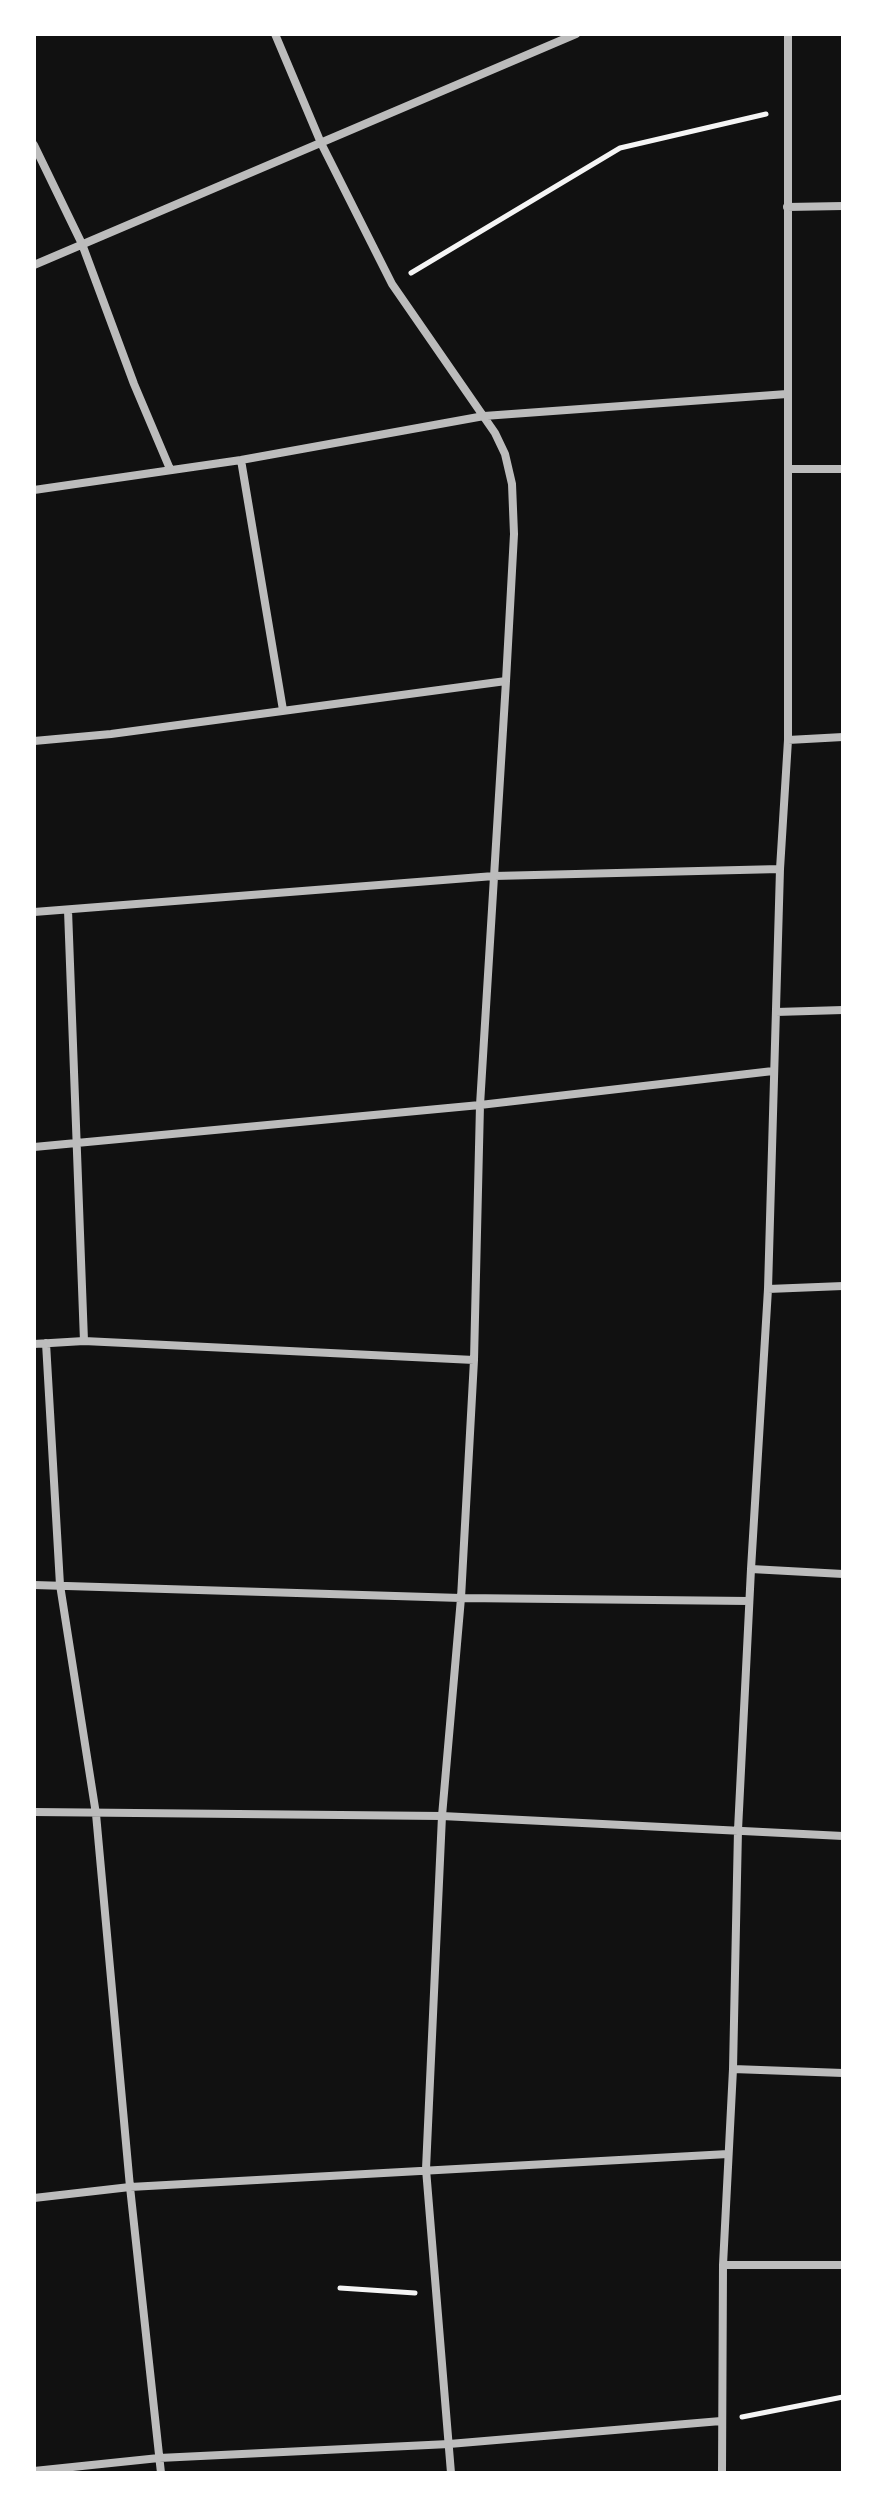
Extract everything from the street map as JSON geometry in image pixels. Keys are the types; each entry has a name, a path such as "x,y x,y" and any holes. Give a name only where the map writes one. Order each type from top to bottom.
{"street":[{"path":"275,34 321,143 392,284 484,416 505,454 512,484 514,534 480,1105 474,1360 461,1598 442,1816 426,2169 451,2473"},
{"path":"34,265 576,34"},
{"path":"722,2473 723,2265 733,2069 738,1830 768,1289 780,869 788,740 788,34"},
{"path":"34,145 82,244 134,384 170,469"},
{"path":"787,207 843,206"},
{"path":"34,490 241,460 484,416 787,394"},
{"path":"241,460 283,710"},
{"path":"788,469 843,469"},
{"path":"34,741 111,734 506,681"},
{"path":"788,740 843,737"},
{"path":"34,912 494,876 780,869"},
{"path":"68,910 84,1341"},
{"path":"776,1012 843,1010"},
{"path":"34,1147 480,1105 773,1071"},
{"path":"768,1289 843,1286"},
{"path":"34,1344 84,1341 474,1360"},
{"path":"46,1343 60,1585 96,1814 130,2187 161,2473"},
{"path":"751,1569 843,1574"},
{"path":"34,1585 461,1598 749,1601"},
{"path":"34,1812 442,1816 843,1836"},
{"path":"733,2069 843,2073"},
{"path":"34,2198 130,2187 728,2154"},
{"path":"723,2265 843,2265"},
{"path":"34,2471 159,2458 449,2444 721,2421"}],"path":[{"path":"392,284 620,148 787,110"},
{"path":"340,2288 436,2295"},
{"path":"721,2421 843,2397"}]}
